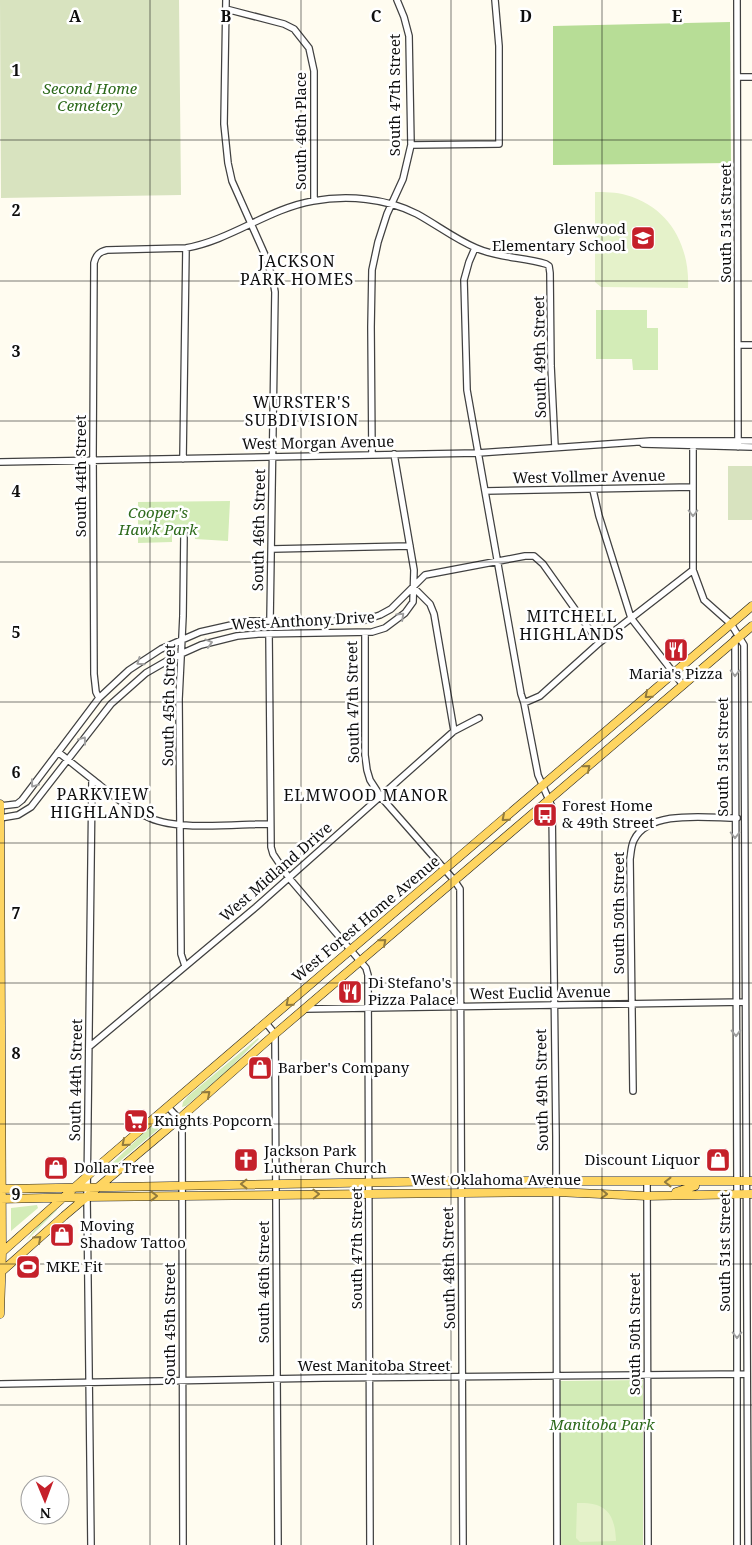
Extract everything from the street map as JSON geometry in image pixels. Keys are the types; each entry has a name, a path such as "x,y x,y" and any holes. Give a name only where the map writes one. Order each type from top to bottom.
{"main road":[{"name":"West Forest Home Avenue","path":"1,1253 62,1198 266,1023 355,956 450,875 542,786 752,606"},
{"name":"West Forest Home Avenue","path":"1,1272 305,1009 355,956 450,875 550,799 752,626"},
{"path":"0,805 0,1314"},
{"path":"117,1171 117,1180 123,1187"},
{"name":"West Oklahoma Avenue","path":"1,1189 461,1181 745,1181"},
{"path":"662,1196 692,1188 695,1186 695,1182"},
{"name":"West Oklahoma Avenue","path":"1,1199 555,1192 647,1196 749,1194"}],"street":[{"name":"South 46th Street","path":"226,0 225,147 232,181 252,224 270,270 275,292 270,621"},
{"name":"South 47th Street","path":"372,454 370,328 372,270 387,214 403,179 410,145 409,36 397,0"},
{"path":"410,145 499,144 499,46 495,0"},
{"name":"South 51st Street","path":"738,0 738,444"},
{"name":"South 46th Place","path":"226,9 284,24 294,29 309,48 314,71 314,200"},
{"path":"738,77 752,77"},
{"path":"184,459 186,248 211,242 283,209 314,200 350,198 393,203 416,213 475,248 464,280 464,327 466,390 478,453"},
{"name":"South 44th Street","path":"99,698 96,692 94,674 94,263 97,255 107,250 186,248"},
{"name":"South 49th Street","path":"475,248 488,253 541,262 549,266 555,447"},
{"path":"738,345 752,345"},
{"name":"West Morgan Avenue","path":"0,462 478,453 651,441 738,444 752,447"},
{"name":"West Morgan Avenue","path":"636,443 693,446 738,444 752,441"},
{"path":"693,446 694,570 704,600 731,624"},
{"name":"South 49th Street","path":"478,453 521,694 538,775 552,807 557,1545"},
{"path":"394,454 414,570 413,586 430,604 434,614 454,731"},
{"name":"West Vollmer Avenue","path":"485,492 693,487"},
{"path":"593,490 599,516 631,618 683,685"},
{"name":"South 45th Street","path":"184,534 179,699 181,954 185,966"},
{"path":"272,549 410,546"},
{"name":"West Anthony Drive","path":"0,805 16,804 22,800 99,698 116,681 143,660 182,639 226,626 249,622 362,621 372,619 391,609 425,575 496,561 534,556 543,564 600,643"},
{"path":"524,703 540,696 600,643 694,570"},
{"name":"West Anthony Drive","path":"0,818 18,815 31,807 100,717 116,699 146,673 201,645 228,637 269,634 365,633 384,628 406,613 413,602 413,586"},
{"name":"South 51st Street","path":"731,624 737,639 735,1002 745,1181 749,1194 748,1545"},
{"name":"South 47th Street","path":"365,633 365,764 370,780 381,797 450,875"},
{"path":"269,634 269,824 273,854 289,878 355,956"},
{"name":"South 51st Street","path":"737,639 744,645 745,818 745,1181 737,1194 737,1545"},
{"name":"West Midland Drive","path":"89,1047 289,878 454,731 479,718"},
{"path":"58,752 137,812 161,822 181,826 269,824"},
{"name":"South 44th Street","path":"91,1545 88,1176 92,779"},
{"name":"South 50th Street","path":"633,1091 630,860 633,841 642,829 658,821 673,818 736,818"},
{"path":"736,818 745,818"},
{"name":"South 48th Street","path":"450,875 460,889 463,1545"},
{"name":"South 47th Street","path":"355,956 366,968 368,975 370,1545"},
{"name":"West Euclid Avenue","path":"305,1009 745,1002"},
{"path":"266,1023 275,1034"},
{"name":"South 46th Street","path":"275,1034 278,1545"},
{"name":"South 45th Street","path":"168,1107 182,1128 184,1545"},
{"name":"South 50th Street","path":"647,1182 648,1545"},
{"path":"737,1300 750,1299"},
{"name":"West Manitoba Street","path":"0,1384 747,1374"}],"green space":[{"name":"Second Home Cemetery","path":"0,0 179,0 181,195 1,198"},
{"path":"730,22 731,163 553,165 553,26"},
{"path":"595,192 626,195 641,201 665,218 681,243 688,272 688,288 601,287 595,282"},
{"path":"596,310 647,310 647,328 658,328 658,370 633,370 632,359 596,359"},
{"path":"728,466 752,466 752,520 728,520"},
{"name":"Cooper's Hawk Park","path":"230,501 228,541 195,539 195,533 187,529 185,525 183,528 172,533 172,542 138,543 138,502"},
{"path":"258,1038 227,1071 186,1106 182,1107 183,1102 188,1096"},
{"path":"165,1119 167,1122 108,1171 106,1169 147,1130 160,1120"},
{"path":"37,1205 38,1208 11,1231 11,1208"},
{"path":"57,1210 26,1241 39,1224"},
{"name":"Manitoba Park","path":"643,1380 643,1545 561,1545 560,1381"},
{"path":"577,1503 595,1505 607,1511 614,1523 616,1541 580,1542 576,1538"}],"place":[{"name":"Glenwood Elementary School","path":"643,238"},
{"name":"Maria's Pizza","path":"676,650"},
{"name":"Forest Home & 49th Street","path":"545,815"},
{"name":"Di Stefano's Pizza Palace","path":"350,992"},
{"name":"Barber's Company","path":"260,1068"},
{"name":"Knights Popcorn","path":"136,1121"},
{"name":"Jackson Park Lutheran Church","path":"246,1160"},
{"name":"Discount Liquor","path":"718,1160"},
{"name":"Dollar Tree","path":"56,1168"},
{"name":"Moving Shadow Tattoo","path":"62,1235"},
{"name":"MKE Fit","path":"28,1267"}],"district":[{"name":"JACKSON PARK HOMES","path":"297,270"},
{"name":"WURSTER'S SUBDIVISION","path":"302,411"},
{"name":"MITCHELL HIGHLANDS","path":"572,625"},
{"name":"ELMWOOD MANOR","path":"366,795"},
{"name":"PARKVIEW HIGHLANDS","path":"103,803"}]}
